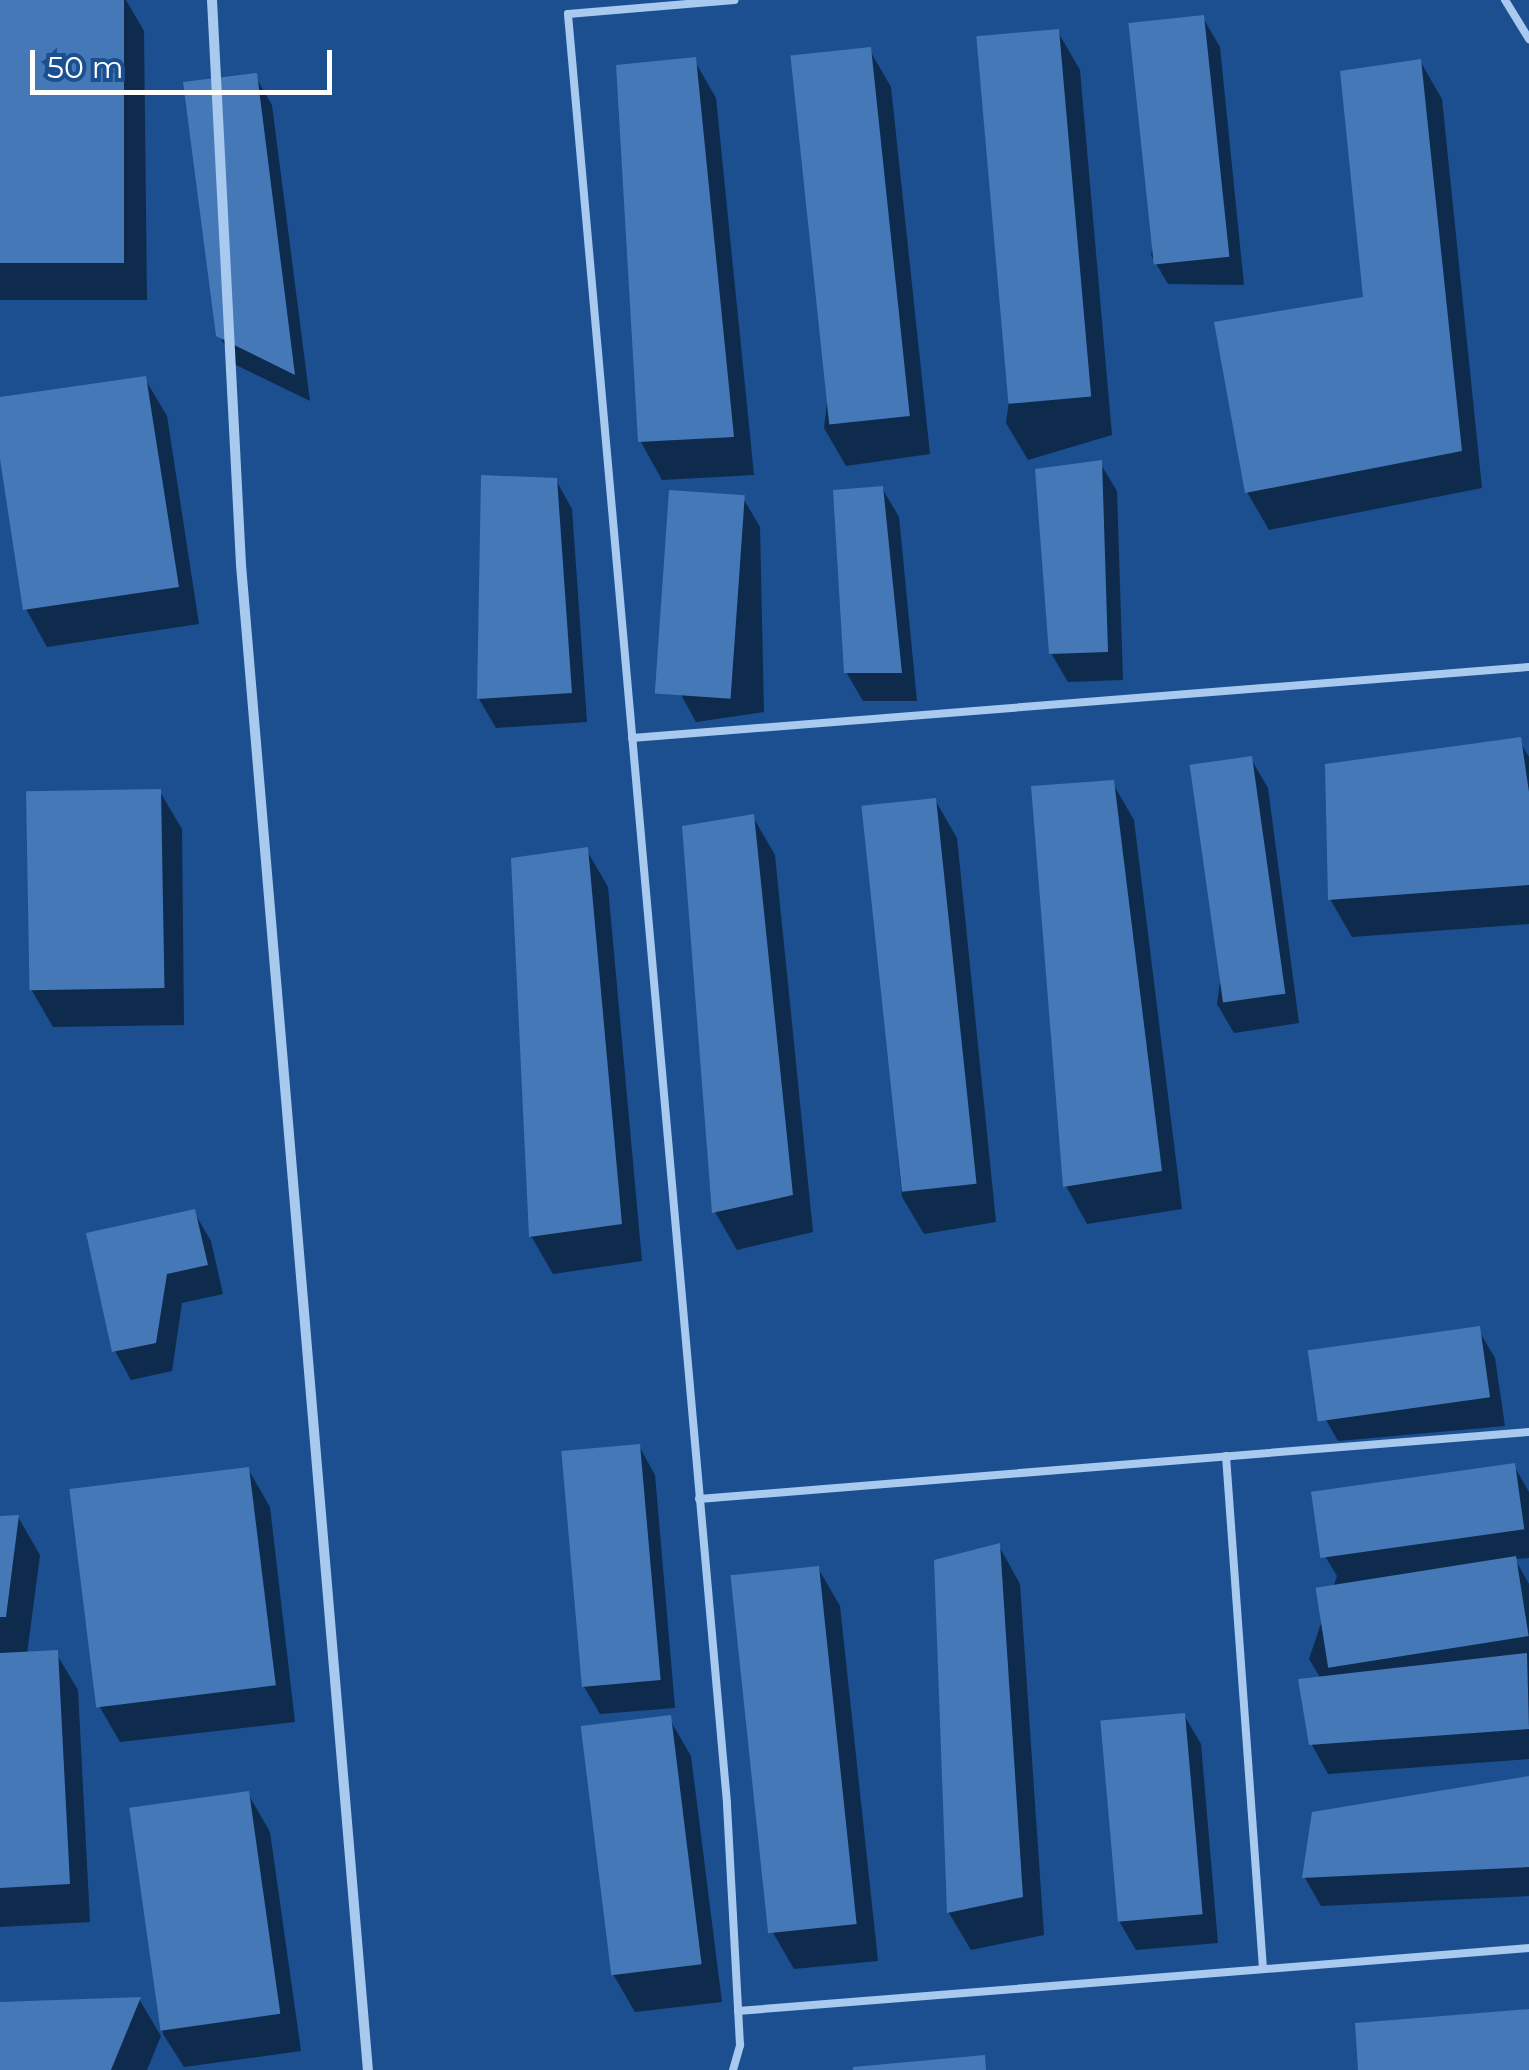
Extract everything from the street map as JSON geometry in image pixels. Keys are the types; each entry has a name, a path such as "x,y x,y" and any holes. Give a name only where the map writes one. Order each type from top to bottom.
{"street":[{"path":"212,0 241,565 368,2070"}],"lane":[{"path":"733,2070 740,2045 726,1803 568,14 734,0"},
{"path":"1505,0 1529,39"},
{"path":"632,738 1529,666"},
{"path":"699,1499 1529,1432"},
{"path":"1226,1456 1263,1969"},
{"path":"738,2012 1529,1948"}],"building":[{"path":"0,0 124,0 124,263 0,263"},
{"path":"1204,15 1229,257 1154,265 1128,23"},
{"path":"1059,29 1091,397 1008,404 976,36"},
{"path":"871,47 910,416 829,424 790,55"},
{"path":"696,57 734,437 638,442 616,65"},
{"path":"1421,59 1462,451 1245,493 1214,322 1363,297 1340,71"},
{"path":"257,73 295,375 216,336 183,82"},
{"path":"146,376 179,587 23,610 0,459 0,397"},
{"path":"1102,460 1108,652 1049,654 1035,469"},
{"path":"481,475 557,478 572,693 477,699"},
{"path":"883,486 902,673 844,673 833,490"},
{"path":"669,490 745,495 731,699 655,694"},
{"path":"1521,737 1529,792 1529,885 1328,900 1325,764"},
{"path":"1252,756 1285,994 1223,1002 1190,765"},
{"path":"1114,780 1162,1171 1063,1187 1031,786"},
{"path":"161,789 164,988 29,990 26,791"},
{"path":"936,798 977,1184 902,1192 861,806"},
{"path":"754,814 793,1195 712,1213 682,826"},
{"path":"588,847 622,1224 529,1237 511,858"},
{"path":"195,1209 208,1265 167,1274 156,1343 112,1352 86,1233"},
{"path":"1480,1326 1490,1397 1318,1422 1308,1350"},
{"path":"640,1444 661,1680 582,1687 561,1451"},
{"path":"1515,1463 1524,1529 1320,1558 1311,1492"},
{"path":"249,1467 276,1685 96,1707 69,1489"},
{"path":"19,1515 6,1617 0,1617 0,1516"},
{"path":"1000,1543 1023,1897 947,1913 934,1560"},
{"path":"1516,1556 1529,1636 1328,1668 1315,1588"},
{"path":"819,1566 857,1924 768,1933 730,1575"},
{"path":"58,1650 70,1884 0,1888 0,1653"},
{"path":"1527,1653 1529,1729 1309,1745 1298,1679"},
{"path":"1185,1713 1203,1914 1118,1922 1100,1720"},
{"path":"671,1715 702,1964 611,1975 581,1726"},
{"path":"1529,1776 1529,1867 1302,1878 1312,1812"},
{"path":"249,1791 280,2014 160,2031 129,1808"},
{"path":"141,1997 111,2070 0,2070 0,2002"},
{"path":"1529,2009 1529,2070 1358,2070 1355,2023"},
{"path":"985,2055 986,2070 853,2070 853,2067"}]}
